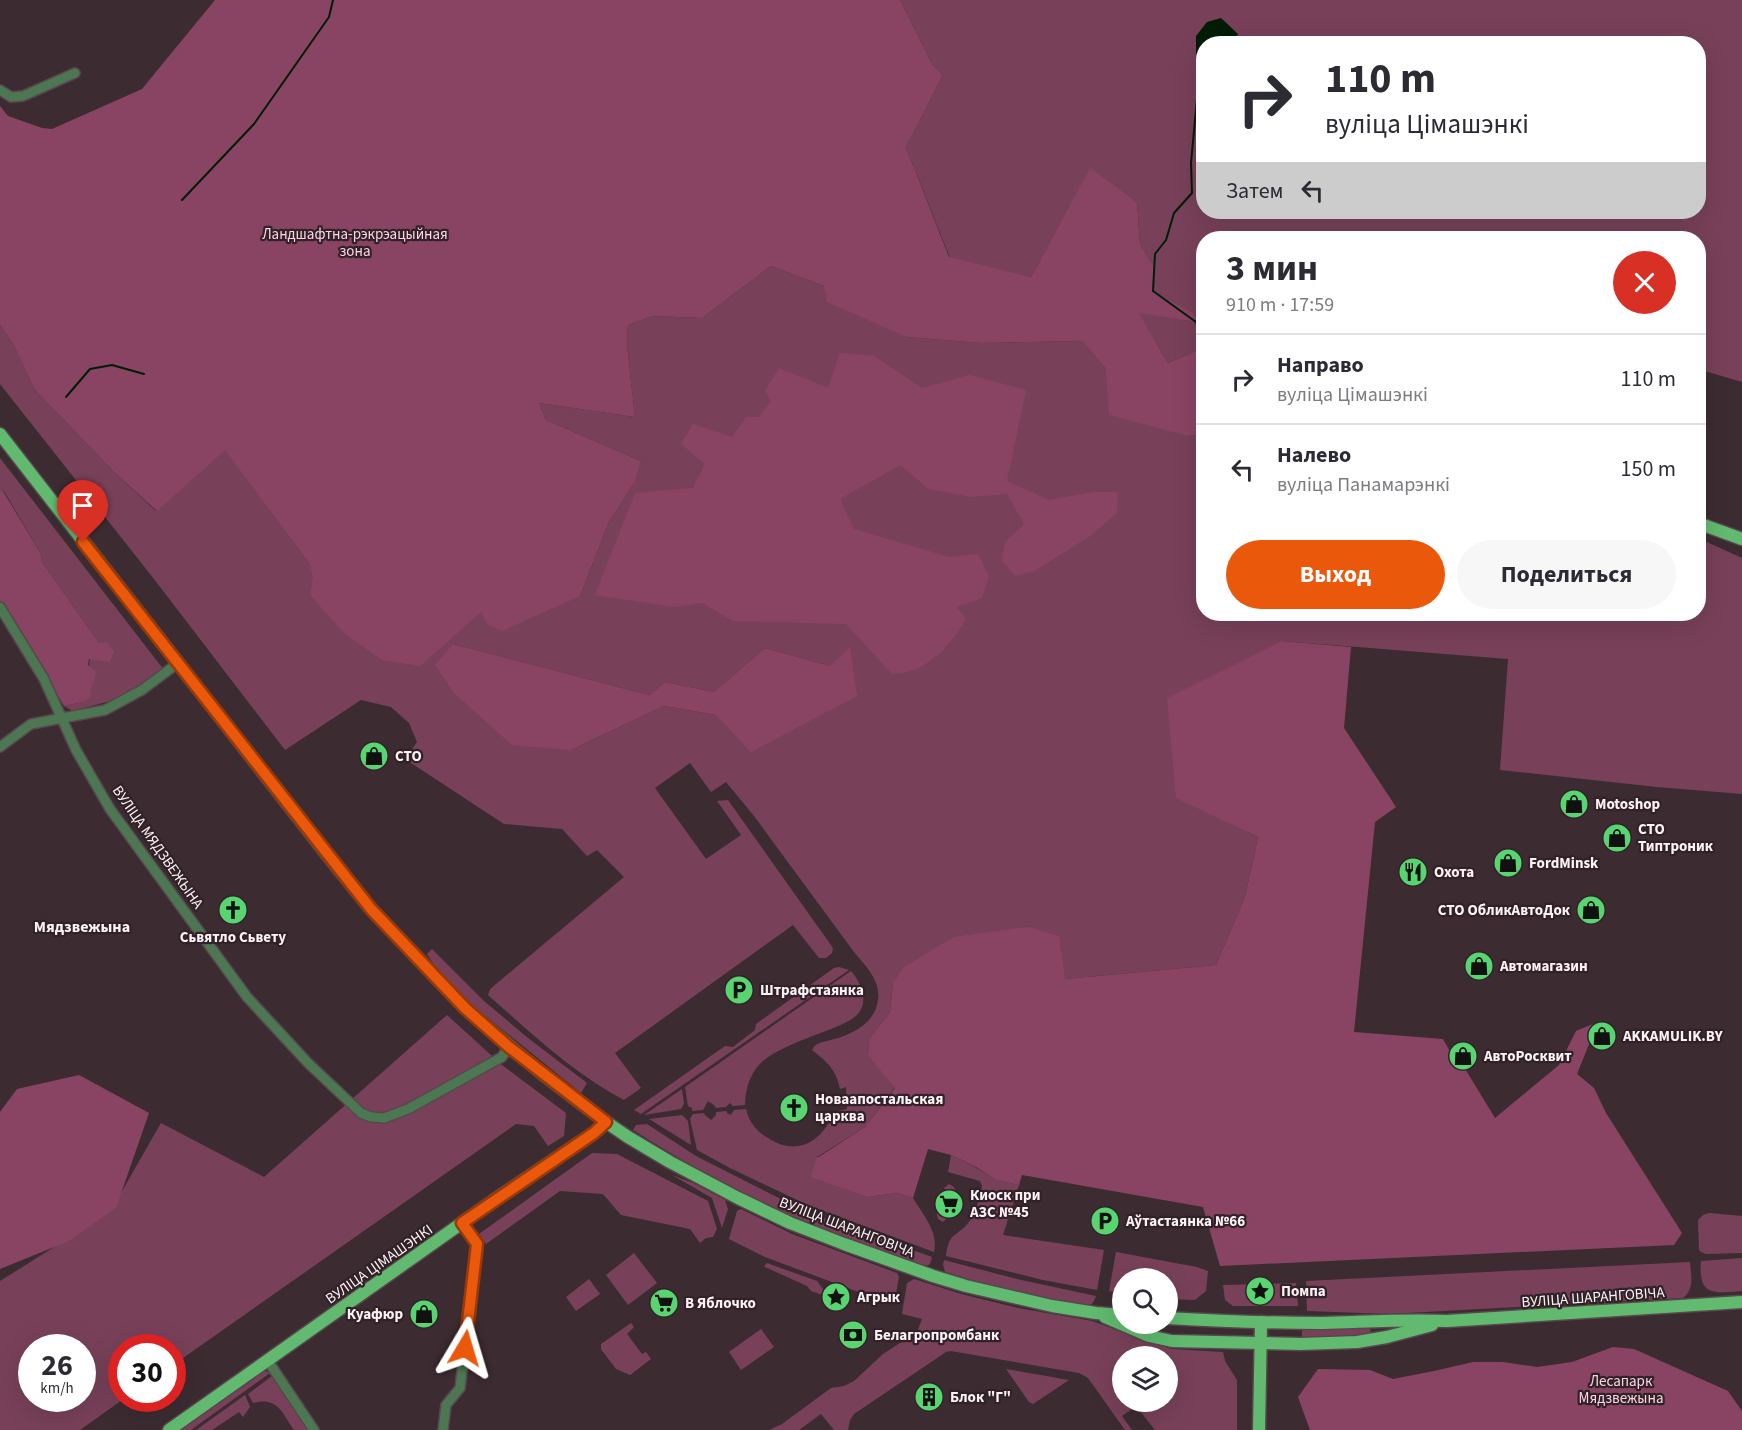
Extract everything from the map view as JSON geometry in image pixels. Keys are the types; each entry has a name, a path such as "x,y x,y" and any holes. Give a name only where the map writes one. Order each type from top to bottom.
{"main road":[{"name":"ВУЛІЦА ШАРАНГОВІЧА","path":"0,434 371,909 458,1001 509,1047 606,1122 644,1147 738,1198 790,1223 914,1270 966,1286 1053,1306 1112,1314"},
{"path":"1706,526 1742,539"},
{"name":"ВУЛІЦА ЦІМАШЭНКІ","path":"169,1430 462,1223 594,1133 606,1122"},
{"name":"ВУЛІЦА ШАРАНГОВІЧА","path":"1178,1318 1323,1323 1447,1321 1742,1302"},
{"name":"ВУЛІЦА ШАРАНГОВІЧА","path":"1096,1313 1149,1336 1172,1341 1302,1344 1357,1342 1387,1337 1447,1321"},
{"path":"1259,1430 1261,1322"}],"street":[{"path":"0,90 11,97 23,96 75,73"},
{"name":"ВУЛІЦА МЯДЗВЕЖЫНА","path":"0,607 44,679 76,750 110,809 247,997 308,1063 361,1113 384,1118 408,1109 502,1057 509,1047"},
{"path":"0,747 31,724 105,710 142,690 178,663"},
{"path":"443,1430 446,1405 460,1388 474,1277 477,1244 462,1223"},
{"path":"268,1361 314,1430"}],"shaded area":[{"path":"900,0 1742,0 1742,382 1706,371 1706,231 1196,231 1196,322 1192,313 1153,291 1153,265 1140,244 1137,202 1090,169 1031,277 950,258 906,147 943,75 932,64"},
{"path":"1221,18 1238,34 1237,36 1196,36 1207,22"},
{"path":"771,266 824,286 907,337 981,343 1082,341 1106,369 1189,436 1196,435 1196,621 1706,621 1706,542 1742,558 1742,794 1500,770 1508,659 1282,641 1176,797 1258,837 1245,897 1216,965 1065,979 893,983 890,1012 869,1039 868,1056 895,1087 865,1127 817,1157 868,1197 897,1193 913,1198 932,1231 934,1252 808,1205 697,1150 690,1119 693,1114 704,1113 711,1120 716,1112 727,1111 731,1115 734,1110 746,1109 751,1122 757,1129 779,1144 798,1146 815,1138 829,1123 834,1112 847,1109 846,1087 840,1089 830,1066 812,1050 818,1044 843,1036 864,1025 874,1013 878,989 869,970 726,782 711,792 690,763 655,788 706,859 741,835 717,801 728,800 833,948 832,953 826,958 819,958 793,925 615,1053 641,1088 624,1100 570,1065 488,995 490,989 624,877 597,850 587,856 562,829 504,824 405,759 417,742 409,723 391,707 361,700 285,750 0,384 0,325 12,342 35,390 115,473 156,511 225,449 309,563 314,576 310,595 482,612 580,596 609,522 636,480 641,461 546,420 539,403 635,417 627,345 628,325 653,316 702,318","holes":["453,644 649,695 665,682 714,692 765,648 830,666 716,715 664,706 571,750"]},
{"path":"1138,312 1196,322 1196,351 1168,363"},
{"path":"0,458 164,670 130,694 73,711 64,706 83,702 94,683 89,662 99,643 42,562 41,554 4,491 0,491"},
{"path":"432,949 484,1001 587,1083 581,1093 472,1005 439,973 427,954"},
{"path":"834,968 849,970 641,1114 634,1110 725,1046 733,1047 755,1030 756,1024"},
{"path":"851,971 863,995 862,1008 858,1014 839,1026 788,1046 764,1060 750,1080 745,1105 733,1106 730,1103 726,1107 716,1108 708,1101 703,1110 692,1111 692,1108 688,1106 685,1087"},
{"path":"447,1015 502,1065 566,1113 564,1136 548,1146 534,1126 516,1124 186,1356 186,1334 108,1334 108,1410 80,1430 0,1430 0,1281 110,1212 161,1123 264,1177"},
{"path":"682,1089 684,1104 681,1109 644,1115"},
{"path":"682,1115 688,1121 691,1145 649,1119"},
{"path":"647,1124 696,1156 779,1198 824,1218 932,1257 930,1264 926,1266 837,1234 746,1194 689,1164 633,1130 636,1125"},
{"path":"592,1153 617,1154 708,1201 717,1229 713,1237 706,1238 700,1243 690,1229 621,1215 603,1194 560,1191 486,1244 479,1234"},
{"path":"951,1155 996,1180 1019,1185 1003,1235 1104,1250 1097,1290 1043,1280 946,1256 951,1238 969,1222 974,1214 982,1186 980,1181 948,1172"},
{"path":"672,1175 725,1200 728,1209 722,1228 712,1198"},
{"path":"949,1184 954,1187 955,1201 943,1222 938,1219 936,1208 941,1205 947,1193 944,1188"},
{"path":"741,1209 792,1234 897,1273 899,1277 895,1299 888,1303 765,1257 729,1239 737,1211"},
{"path":"1709,1213 1742,1216 1742,1253 1706,1254 1699,1250 1698,1220"},
{"path":"1116,1252 1197,1267 1208,1271 1206,1291 1195,1300 1178,1299 1178,1268 1113,1268"},
{"path":"634,1253 657,1283 628,1305 606,1275"},
{"path":"1742,1258 1742,1291 1716,1292 1705,1287 1702,1281 1701,1261"},
{"path":"944,1260 1096,1296 1091,1304 1083,1306 995,1287 945,1272"},
{"path":"1690,1262 1691,1286 1683,1298 1389,1314 1307,1311 1306,1281"},
{"path":"767,1263 817,1281 829,1297 811,1291 807,1286 765,1267"},
{"path":"1112,1274 1112,1292 1109,1291"},
{"path":"589,1279 600,1294 576,1311 566,1297"},
{"path":"914,1279 961,1294 1018,1308 1092,1321 1112,1328 1112,1334 1128,1334 1162,1346 1112,1346 1112,1412 1088,1378 1079,1373 951,1351 946,1352 854,1414 848,1430 834,1430 821,1414 799,1430 769,1430 782,1424 831,1388 844,1386 854,1381 883,1354 917,1332 922,1319 902,1314 907,1283"},
{"path":"1296,1283 1298,1306 1233,1306 1225,1300 1223,1285"},
{"path":"631,1323 634,1327 627,1334 642,1354 646,1352 651,1359 630,1375 616,1369 601,1349 601,1344"},
{"path":"1370,1328 1371,1334 1367,1335 1302,1337 1302,1330"},
{"path":"761,1329 774,1347 741,1370 729,1352"},
{"path":"1178,1349 1223,1352 1225,1361 1237,1380 1237,1430 1155,1430 1141,1412 1178,1412"},
{"path":"1006,1369 1069,1380 1033,1404 1029,1402"},
{"path":"260,1371 270,1373 191,1430 178,1430"},
{"path":"272,1376 310,1430 294,1430 274,1404 261,1401 253,1403 248,1394"},
{"path":"245,1395 250,1407 243,1417 239,1412 212,1430 196,1430"},
{"path":"1112,1412 1128,1412 1122,1416 1132,1430 1125,1430"}],"green space":[{"name":"Ландшафтна-рэкрэацыйная зона","path":"215,0 900,0 932,64 943,75 906,147 949,257 1031,277 1090,168 1137,202 1140,244 1153,265 1153,291 1193,313 1196,322 1139,313 1168,363 1196,351 1196,435 1189,436 1109,415 1106,369 1082,341 981,343 907,337 827,302 824,286 771,266 702,318 653,316 628,325 627,345 635,417 539,403 546,420 641,461 636,480 609,522 580,596 502,631 487,624 481,612 420,666 382,660 344,633 310,595 313,576 309,563 225,450 157,511 115,473 35,390 12,342 0,325 0,106 8,116 42,128 52,129 142,89"},
{"path":"840,353 874,356 922,388 970,375 1026,390 1007,481 1049,500 1093,492 1118,492 1117,513 1089,537 1034,571 1015,576 1002,561 1005,542 1024,524 1007,494 971,497 929,489 900,465 840,499 854,529 949,557 978,554 989,576 982,598 957,607 966,619 950,643 936,657 904,673 892,674 846,624 733,621 702,603 674,607 595,595 635,493 693,488 705,464 681,444 693,424 732,437 746,417 759,417 771,401 765,391 779,368 828,388"},
{"path":"0,491 3,491 41,554 42,562 99,643 107,642 114,652 110,662 89,659 88,665 96,672 90,691 91,696 83,702 64,706 52,691 0,604"},
{"path":"1282,641 1351,647 1344,728 1396,807 1375,822 1354,1032 1443,1039 1459,1068 1464,1067 1495,1118 1559,1065 1576,1031 1598,1022 1577,1074 1594,1088 1606,1113 1682,1233 1674,1245 1220,1266 1203,1207 1022,1175 1019,1185 996,1180 951,1155 928,1149 913,1198 897,1193 868,1197 811,1177 817,1158 865,1127 895,1088 868,1056 869,1039 890,1012 893,983 904,967 954,937 1028,927 1059,936 1065,979 1216,965 1245,897 1258,837 1176,798 1167,698"},
{"path":"453,644 649,695 665,682 714,692 765,648 830,666 850,647 857,696 751,752 716,715 664,706 571,750 512,745 454,693 435,665"},
{"path":"79,1075 149,1113 116,1208 69,1241 0,1269 0,1112 17,1089"},
{"name":"Лесапарк Мядзвежына","path":"1613,1347 1634,1349 1728,1391 1742,1411 1742,1430 1310,1430 1298,1397 1318,1369 1370,1370 1393,1379 1473,1362 1503,1362 1537,1367 1572,1362"}],"waterway":[{"path":"182,200 254,124 329,17 333,0"},
{"path":"1196,110 1191,163 1192,193 1174,213 1166,240 1155,254 1153,291 1196,322"},
{"path":"66,397 90,369 112,365 144,374"}],"place":[{"name":"СТО","path":"374,756"},
{"name":"Motoshop","path":"1574,804"},
{"name":"СТО Типтроник","path":"1617,838"},
{"name":"FordMinsk","path":"1508,863"},
{"name":"Охота","path":"1413,872"},
{"name":"Сьвятло Сьвету","path":"233,910"},
{"name":"СТО ОбликАвтоДок","path":"1591,910"},
{"name":"Автомагазин","path":"1479,966"},
{"name":"Штрафстаянка","path":"739,990"},
{"name":"AKKAMULIK.BY","path":"1602,1036"},
{"name":"АвтоРосквит","path":"1463,1056"},
{"name":"Новаапостальская царква","path":"794,1108"},
{"name":"Киоск при АЗС №45","path":"949,1204"},
{"name":"Аўтастаянка №66","path":"1105,1221"},
{"name":"Помпа","path":"1260,1291"},
{"name":"Агрык","path":"836,1297"},
{"name":"В Яблочко","path":"664,1303"},
{"name":"Куафюр","path":"424,1314"},
{"name":"Белагропромбанк","path":"853,1335"},
{"name":"Блок \"Г\"","path":"929,1397"}],"district":[{"name":"Мядзвежына","path":"82,926"}],"route":[{"path":"83,542 371,909 465,1008 509,1047 606,1122 594,1133 462,1223 477,1244 465,1348"}]}
